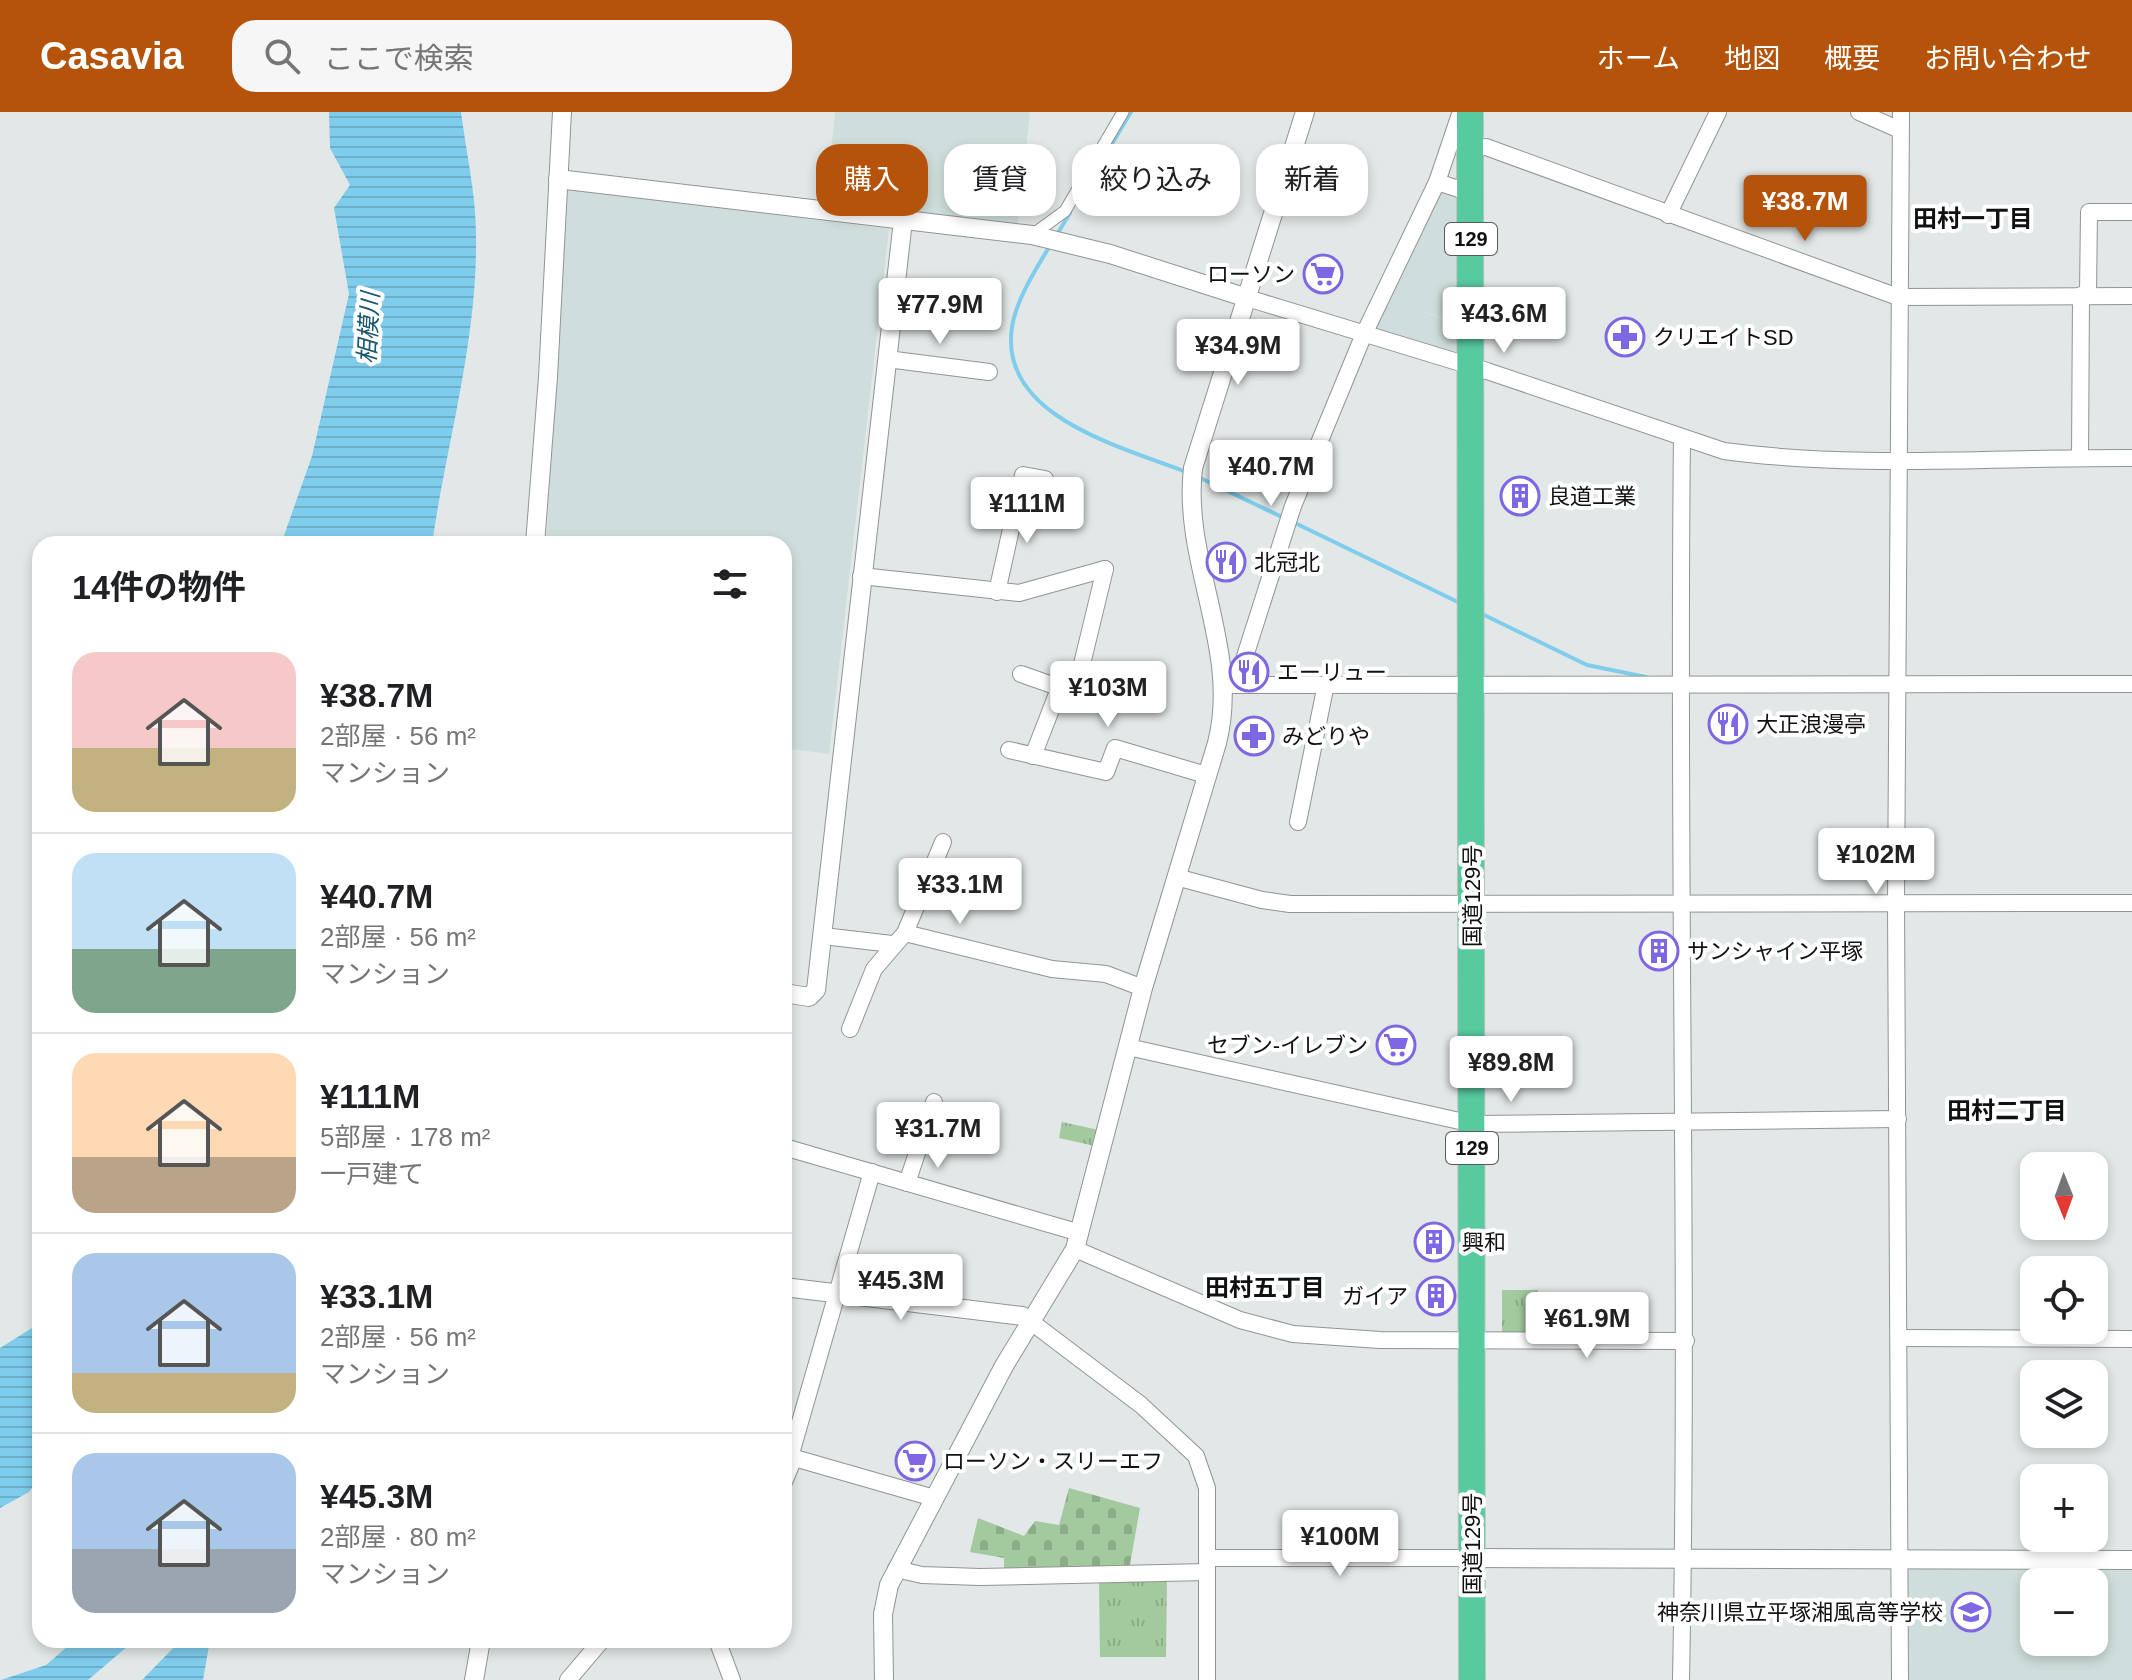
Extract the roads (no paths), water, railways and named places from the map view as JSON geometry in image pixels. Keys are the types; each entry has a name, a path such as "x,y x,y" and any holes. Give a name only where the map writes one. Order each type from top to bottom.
{"highway":[{"name":"国道129号","path":"1475,113 1468,155 1479,369"},
{"name":"国道129号","path":"1468,155 1479,369 1480,1558 1489,1680"},
{"name":"国道129号","path":"1472,1680 1480,1558"}],"street":[{"path":"536,536 548,377 562,112"},
{"path":"1038,236 1065,211 1123,112"},
{"path":"884,1680 883,1614 896,1569 1030,1321 1078,1241 1143,988 1221,727 1226,685 1196,545 1192,476 1244,297 1305,112"},
{"path":"1668,215 1718,112"},
{"path":"1859,112 1900,130"},
{"path":"1900,1680 1896,903 1901,112"},
{"path":"1226,685 1240,672 1293,506 1364,334 1437,182 1468,155 1668,215 1898,297 2132,296"},
{"path":"558,179 1038,236 1479,369 1724,451 1763,456 1898,459 2132,458"},
{"path":"1437,182 1471,193"},
{"path":"2080,458 2089,212 2132,212"},
{"path":"792,994 809,997 816,990 903,220"},
{"path":"887,359 989,372"},
{"path":"1681,1680 1686,1341 1679,686 1682,438"},
{"path":"997,592 1023,475 1045,479"},
{"path":"861,576 1019,593 1105,569 1075,693 1021,674"},
{"path":"1298,822 1326,684"},
{"path":"1226,685 2132,684"},
{"path":"1033,756 1059,689"},
{"path":"1009,750 1106,772 1115,748 1206,775"},
{"path":"850,1029 874,969 890,953 898,939 943,842"},
{"path":"1176,877 1262,900 1290,904 2132,903"},
{"path":"823,936 898,939 1052,969 1106,974 1143,988"},
{"path":"1128,1047 1480,1124 1683,1124 1898,1119"},
{"path":"907,1183 934,1102"},
{"path":"792,1149 907,1183 1078,1241 1240,1320 1293,1334 1380,1340 1686,1341"},
{"path":"792,1445 872,1172"},
{"path":"792,1288 1022,1316 1141,1405 1196,1456 1207,1488 1207,1680"},
{"path":"1900,1338 2132,1339"},
{"path":"792,1457 934,1498"},
{"path":"896,1569 922,1575 980,1577 1207,1565 1480,1558 2132,1560"},
{"path":"474,1680 480,1648"},
{"path":"568,1680 595,1648"},
{"path":"720,1648 732,1680"}],"water":[{"name":"相模川","path":"329,112 461,112 474,204 475,273 467,351 433,536 284,536 312,456 349,294 334,208 350,185 330,148"},
{"path":"32,1328 32,1488 0,1508 0,1348"},
{"path":"66,1648 126,1648 88,1680 1,1680 46,1665"},
{"path":"173,1648 209,1648 203,1680 142,1680"}],"waterway":[{"path":"1112,144 1131,112"},
{"path":"1056,236 1070,213"},
{"path":"1051,244 1022,295 1012,327 1013,358 1024,384 1044,406 1070,424 1186,472"},
{"path":"1198,477 1282,517"},
{"path":"1293,522 1462,604"},
{"path":"1480,613 1587,665 1646,677"}],"place":[{"name":"ローソン","path":"1323,274"},
{"name":"クリエイトSD","path":"1625,337"},
{"name":"良道工業","path":"1520,496"},
{"name":"北冠北","path":"1226,562"},
{"name":"エーリュー","path":"1249,672"},
{"name":"大正浪漫亭","path":"1728,724"},
{"name":"みどりや","path":"1254,736"},
{"name":"サンシャイン平塚","path":"1659,951"},
{"name":"セブン-イレブン","path":"1396,1045"},
{"name":"興和","path":"1434,1242"},
{"name":"ガイア","path":"1436,1296"},
{"name":"ローソン・スリーエフ","path":"915,1461"},
{"name":"神奈川県立平塚湘風高等学校","path":"1971,1612"}],"district":[{"name":"田村一丁目","path":"1973,219"},
{"name":"田村二丁目","path":"2007,1111"},
{"name":"田村五丁目","path":"1265,1288"}]}
